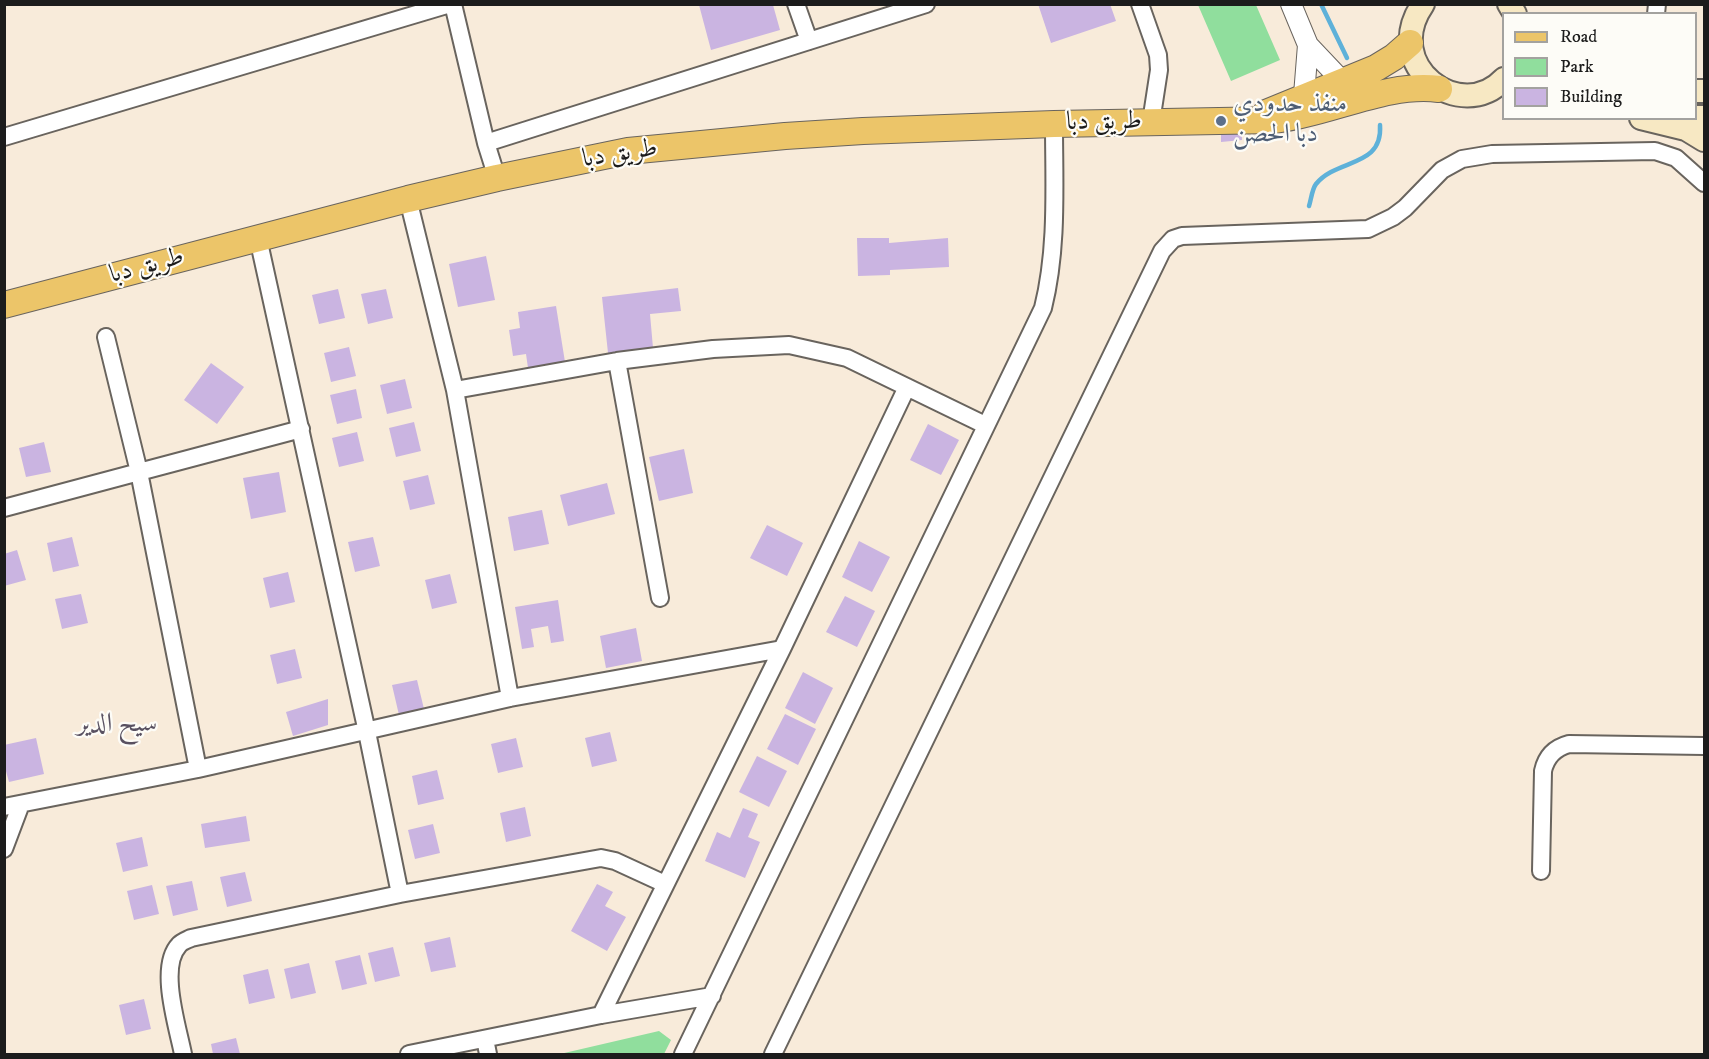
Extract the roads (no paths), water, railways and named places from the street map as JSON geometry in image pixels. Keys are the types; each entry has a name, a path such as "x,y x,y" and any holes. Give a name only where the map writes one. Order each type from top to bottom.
{"main road":[{"path":"1419,8 1412,24 1410,43 1414,61 1424,77 1439,88 1454,94 1470,95 1498,88"},
{"name":"طريق دبا","path":"1307,105 1343,81 1385,63 1410,43"},
{"name":"طريق دبا","path":"4,305 408,199 628,151 863,131 1252,119 1307,105 1399,90 1439,88"},
{"path":"1649,120 1686,129 1704,140"}],"street":[{"path":"4,137 452,4 497,178"},
{"path":"796,4 808,41"},
{"path":"486,142 926,4"},
{"path":"1140,4 1158,55 1159,70 1151,122"},
{"path":"1291,4 1308,45 1343,81"},
{"path":"1307,105 1308,45"},
{"path":"684,1054 1043,308 1054,253 1054,124"},
{"path":"773,1054 1162,251 1173,239 1182,236 1368,229 1393,217 1405,208 1442,170 1451,164 1462,159 1492,154 1655,151 1676,158 1704,183"},
{"path":"408,199 455,390 510,698"},
{"path":"258,238 367,732 400,894"},
{"path":"106,337 139,472 198,769"},
{"path":"455,390 617,361 713,349 789,345 847,358 985,425"},
{"path":"617,361 660,598"},
{"path":"601,1015 782,649 907,387"},
{"path":"4,508 300,429"},
{"path":"4,807 198,769 510,698 782,649"},
{"path":"1541,871 1542,771 1547,759 1557,749 1569,744 1704,746"},
{"path":"4,849 21,804"},
{"path":"183,1054 170,991 170,966 178,946 191,938 400,894 601,858 615,861 665,884"},
{"path":"409,1054 486,1047 601,1015 712,996"}],"waterway":[{"path":"1321,4 1347,58"},
{"path":"1309,206 1316,184 1325,176 1367,156 1374,149 1379,139 1380,125"}],"place":[{"name":"منفذ حدودي دبا الحصن","path":"1221,121"}],"district":[{"name":"سيح الدير","path":"117,725"}]}
